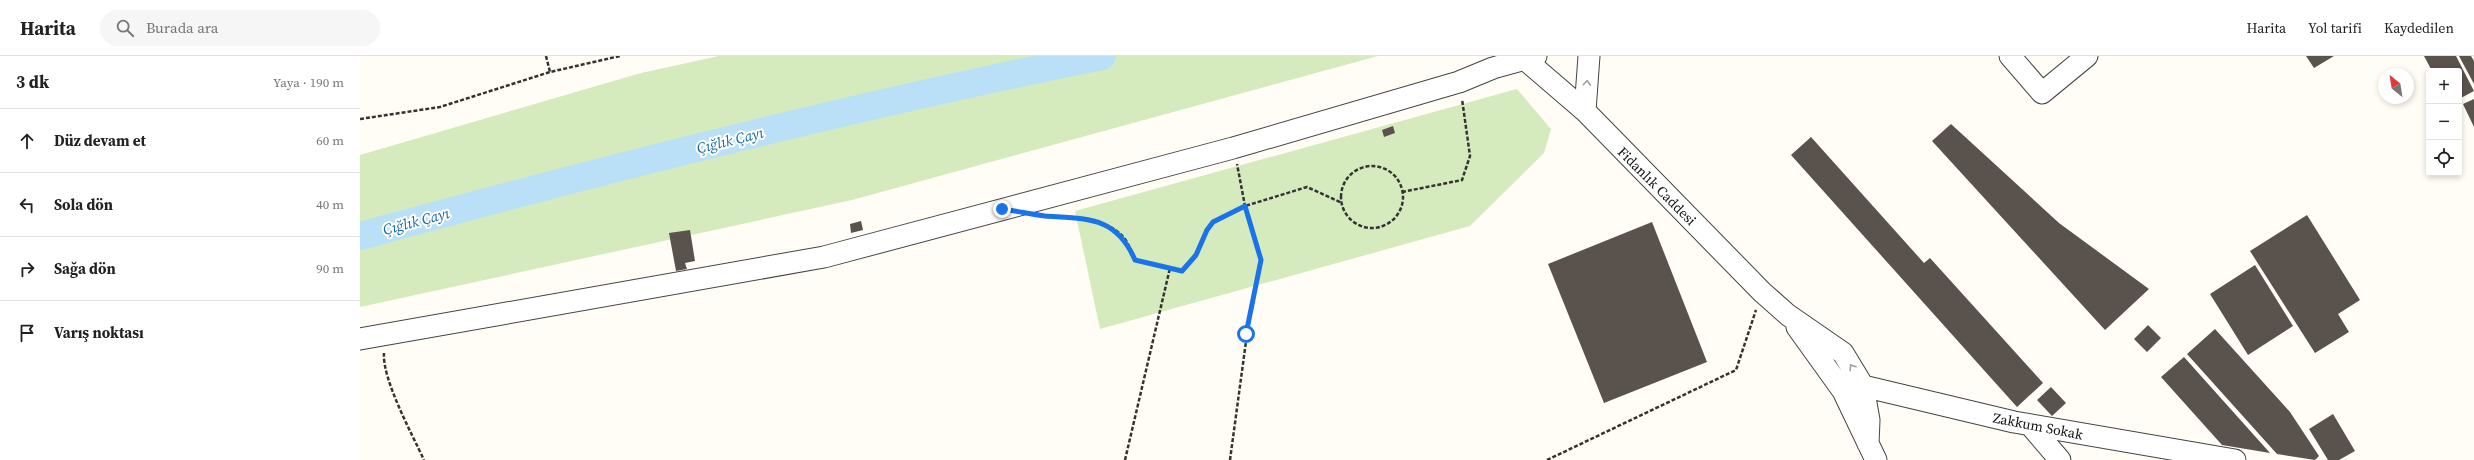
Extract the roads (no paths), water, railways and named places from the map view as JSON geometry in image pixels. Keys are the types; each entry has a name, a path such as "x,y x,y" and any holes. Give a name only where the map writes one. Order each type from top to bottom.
{"street":[{"path":"1584,111 1589,56"},
{"path":"2010,56 2042,93 2087,56"},
{"path":"360,339 824,257 1233,148 1459,82 1493,68 1527,57"},
{"name":"Fidanlık Caddesi","path":"1527,57 1584,111 1762,292 1788,315 1843,353 1863,386 1869,420 1872,452"},
{"name":"Fidanlık Caddesi","path":"1788,315 1843,391 1872,452"},
{"name":"Zakkum Sokak","path":"1843,391 1863,386 2030,425 2236,460"},
{"path":"2030,425 2060,460"}],"waterway":[{"name":"Çığlık Çayı","path":"360,236 637,163 822,117 1009,75 1102,56"}]}
